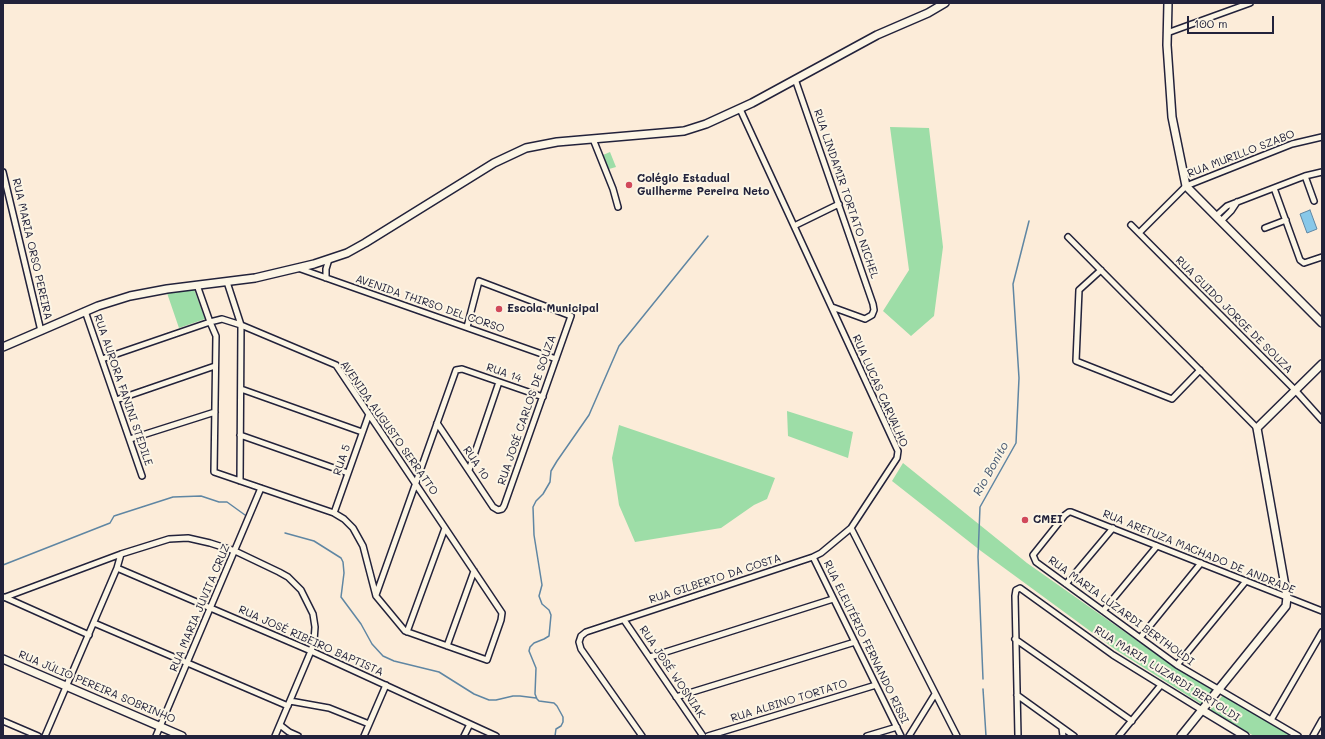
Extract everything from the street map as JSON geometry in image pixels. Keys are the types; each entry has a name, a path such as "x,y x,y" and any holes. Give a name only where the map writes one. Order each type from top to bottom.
{"main road":[{"path":"3,347 85,312 130,296 167,289 255,278 298,268 351,251 504,157 526,148 547,143 684,130 706,124 740,109 878,35 928,13 945,3"},
{"path":"1168,3 1167,32 1172,117 1186,186 1322,323"},
{"path":"1181,736 1285,610 1287,597 1257,428 1322,364"},
{"name":"RUA JÚLIO PEREIRA SOBRINHO","path":"3,659 182,736"},
{"name":"RUA MARIA LUZARDI BERTOLDI","path":"1202,710 1245,736"}],"street":[{"path":"1167,32 1250,3"},
{"name":"RUA LINDAMIR TORTATO NICHEL","path":"796,79 874,310 872,315 868,318 861,318 832,307"},
{"name":"RUA LUCAS CARVALHO","path":"740,109 898,451 897,458 851,528"},
{"name":"RUA MURILLO SZABO","path":"1139,233 1186,186 1292,144 1322,137"},
{"path":"593,139 613,189 618,207"},
{"name":"RUA MARIA ORSO PEREIRA","path":"3,172 41,331"},
{"path":"1218,218 1225,207 1305,176 1322,172"},
{"path":"1305,176 1314,201"},
{"path":"1274,188 1299,258 1302,262 1307,262 1322,257"},
{"path":"794,226 839,204"},
{"path":"1265,228 1286,220"},
{"name":"RUA GUIDO JORGE DE SOUZA","path":"1131,225 1295,390 1322,420"},
{"path":"1068,237 1257,428"},
{"path":"326,278 326,269 329,259"},
{"name":"AVENIDA THIRSO DEL CORSO","path":"298,268 556,359"},
{"path":"1100,270 1079,290 1076,360 1172,398 1200,370"},
{"name":"RUA JOSÉ CARLOS DE SOUZA","path":"467,328 480,281 571,316 504,506 500,510"},
{"path":"227,282 241,325 240,481"},
{"path":"196,285 216,336 214,472 334,513 349,523 360,539 376,596 402,629 407,632 447,646 474,571"},
{"name":"RUA AURORA FANINI STEDILE","path":"85,312 142,476"},
{"name":"AVENIDA AUGUSTO SERRATTO","path":"102,359 222,319 241,325 336,365 502,613 487,660 447,646"},
{"path":"116,400 215,366"},
{"name":"RUA 14","path":"437,423 455,371 458,368 462,368 542,398"},
{"path":"469,470 499,382"},
{"path":"240,388 362,432"},
{"path":"130,439 215,412"},
{"name":"RUA 5","path":"334,513 369,414"},
{"path":"376,596 437,423"},
{"name":"RUA 10","path":"437,423 494,507 500,510"},
{"path":"240,435 348,473"},
{"name":"RUA MARIA JUVITA CRUZ","path":"156,736 261,488"},
{"name":"RUA ARETUZA MACHADO DE ANDRADE","path":"1033,558 1033,553 1064,515 1069,512 1322,611"},
{"path":"407,632 445,528"},
{"path":"851,528 957,736"},
{"name":"RUA GILBERTO DA COSTA","path":"642,736 581,649 579,642 586,632 813,557 821,553 851,528"},
{"path":"1066,584 1113,528"},
{"path":"4,597 121,554 165,540 179,538 199,540 235,551 288,577 301,590 310,606 314,620 315,634 311,651 275,736"},
{"path":"1103,611 1157,546"},
{"path":"45,736 117,568 121,554"},
{"name":"RUA ELEUTÉRIO FERNANDO RISSI","path":"813,557 901,736"},
{"name":"RUA MARIA LUZARDI BERTHOLDI","path":"1033,558 1036,562 1177,665 1219,690"},
{"path":"1140,638 1202,563"},
{"name":"RUA JOSÉ RIBEIRO BAPTISTA","path":"117,568 311,651 496,736"},
{"path":"1177,665 1246,581"},
{"name":"RUA MARIA LUZARDI BERTOLDI","path":"1016,639 1015,594 1016,590 1020,588 1113,655 1202,710"},
{"path":"4,597 89,635"},
{"path":"650,657 833,599"},
{"name":"RUA JOSÉ WOSNIAK","path":"624,620 703,736"},
{"path":"94,623 187,664 289,704 329,708 369,724"},
{"path":"1270,720 1322,632"},
{"path":"1016,639 1018,736"},
{"path":"1016,639 1132,721"},
{"path":"676,697 855,642"},
{"path":"364,736 386,685"},
{"name":"RUA ALBINO TORTATO","path":"708,736 876,685"},
{"path":"1119,736 1161,685"},
{"name":"RUA MARIA LUZARDI BERTOLDI","path":"1219,690 1298,736"},
{"path":"909,736 935,694"},
{"path":"1017,695 1074,736"},
{"path":"1313,736 1322,720"},
{"path":"3,721 38,736"},
{"path":"464,736 470,724"},
{"path":"280,725 289,732 298,736"},
{"path":"867,736 897,727"},
{"path":"1062,728 1063,736"}],"green space":[{"path":"890,127 929,128 943,247 934,316 911,336 883,311 909,270"},
{"path":"610,152 616,167 609,169 603,155"},
{"path":"194,289 205,319 179,328 167,293"},
{"path":"787,411 853,432 848,458 788,436"},
{"path":"619,425 775,478 767,499 754,505 721,528 635,542 619,505 612,458"},
{"path":"903,463 1027,563 1176,668 1212,690 1201,704 1116,650 981,551 892,481"},
{"path":"1223,695 1291,736 1254,736 1210,710"}],"water":[{"path":"1310,210 1317,229 1307,233 1300,214"}],"waterway":[{"name":"Rio Bonito","path":"983,679 978,557 980,507 1016,443 1019,378 1013,284 1029,221"},
{"path":"555,736 556,729 561,726 563,722 563,717 554,703 539,701 537,699 535,694 536,668 529,651 530,647 534,643 549,636 551,615 549,610 542,604 539,596 542,585 534,535 533,507 550,482 551,471 557,461 589,415 619,346 708,236"},
{"path":"3,565 110,523 114,516 173,497 201,496 219,502 227,502 245,515"},
{"path":"285,533 314,541 341,558 344,573 341,597 361,624 372,644 383,656 394,661 439,672 474,694 489,700 513,696 536,698"},
{"name":"Rio Bonito","path":"983,689 986,736"}],"place":[{"name":"Colégio Estadual Guilherme Pereira Neto","path":"629,185"},
{"name":"Escola Municipal","path":"499,309"},
{"name":"CMEI","path":"1025,520"}]}
